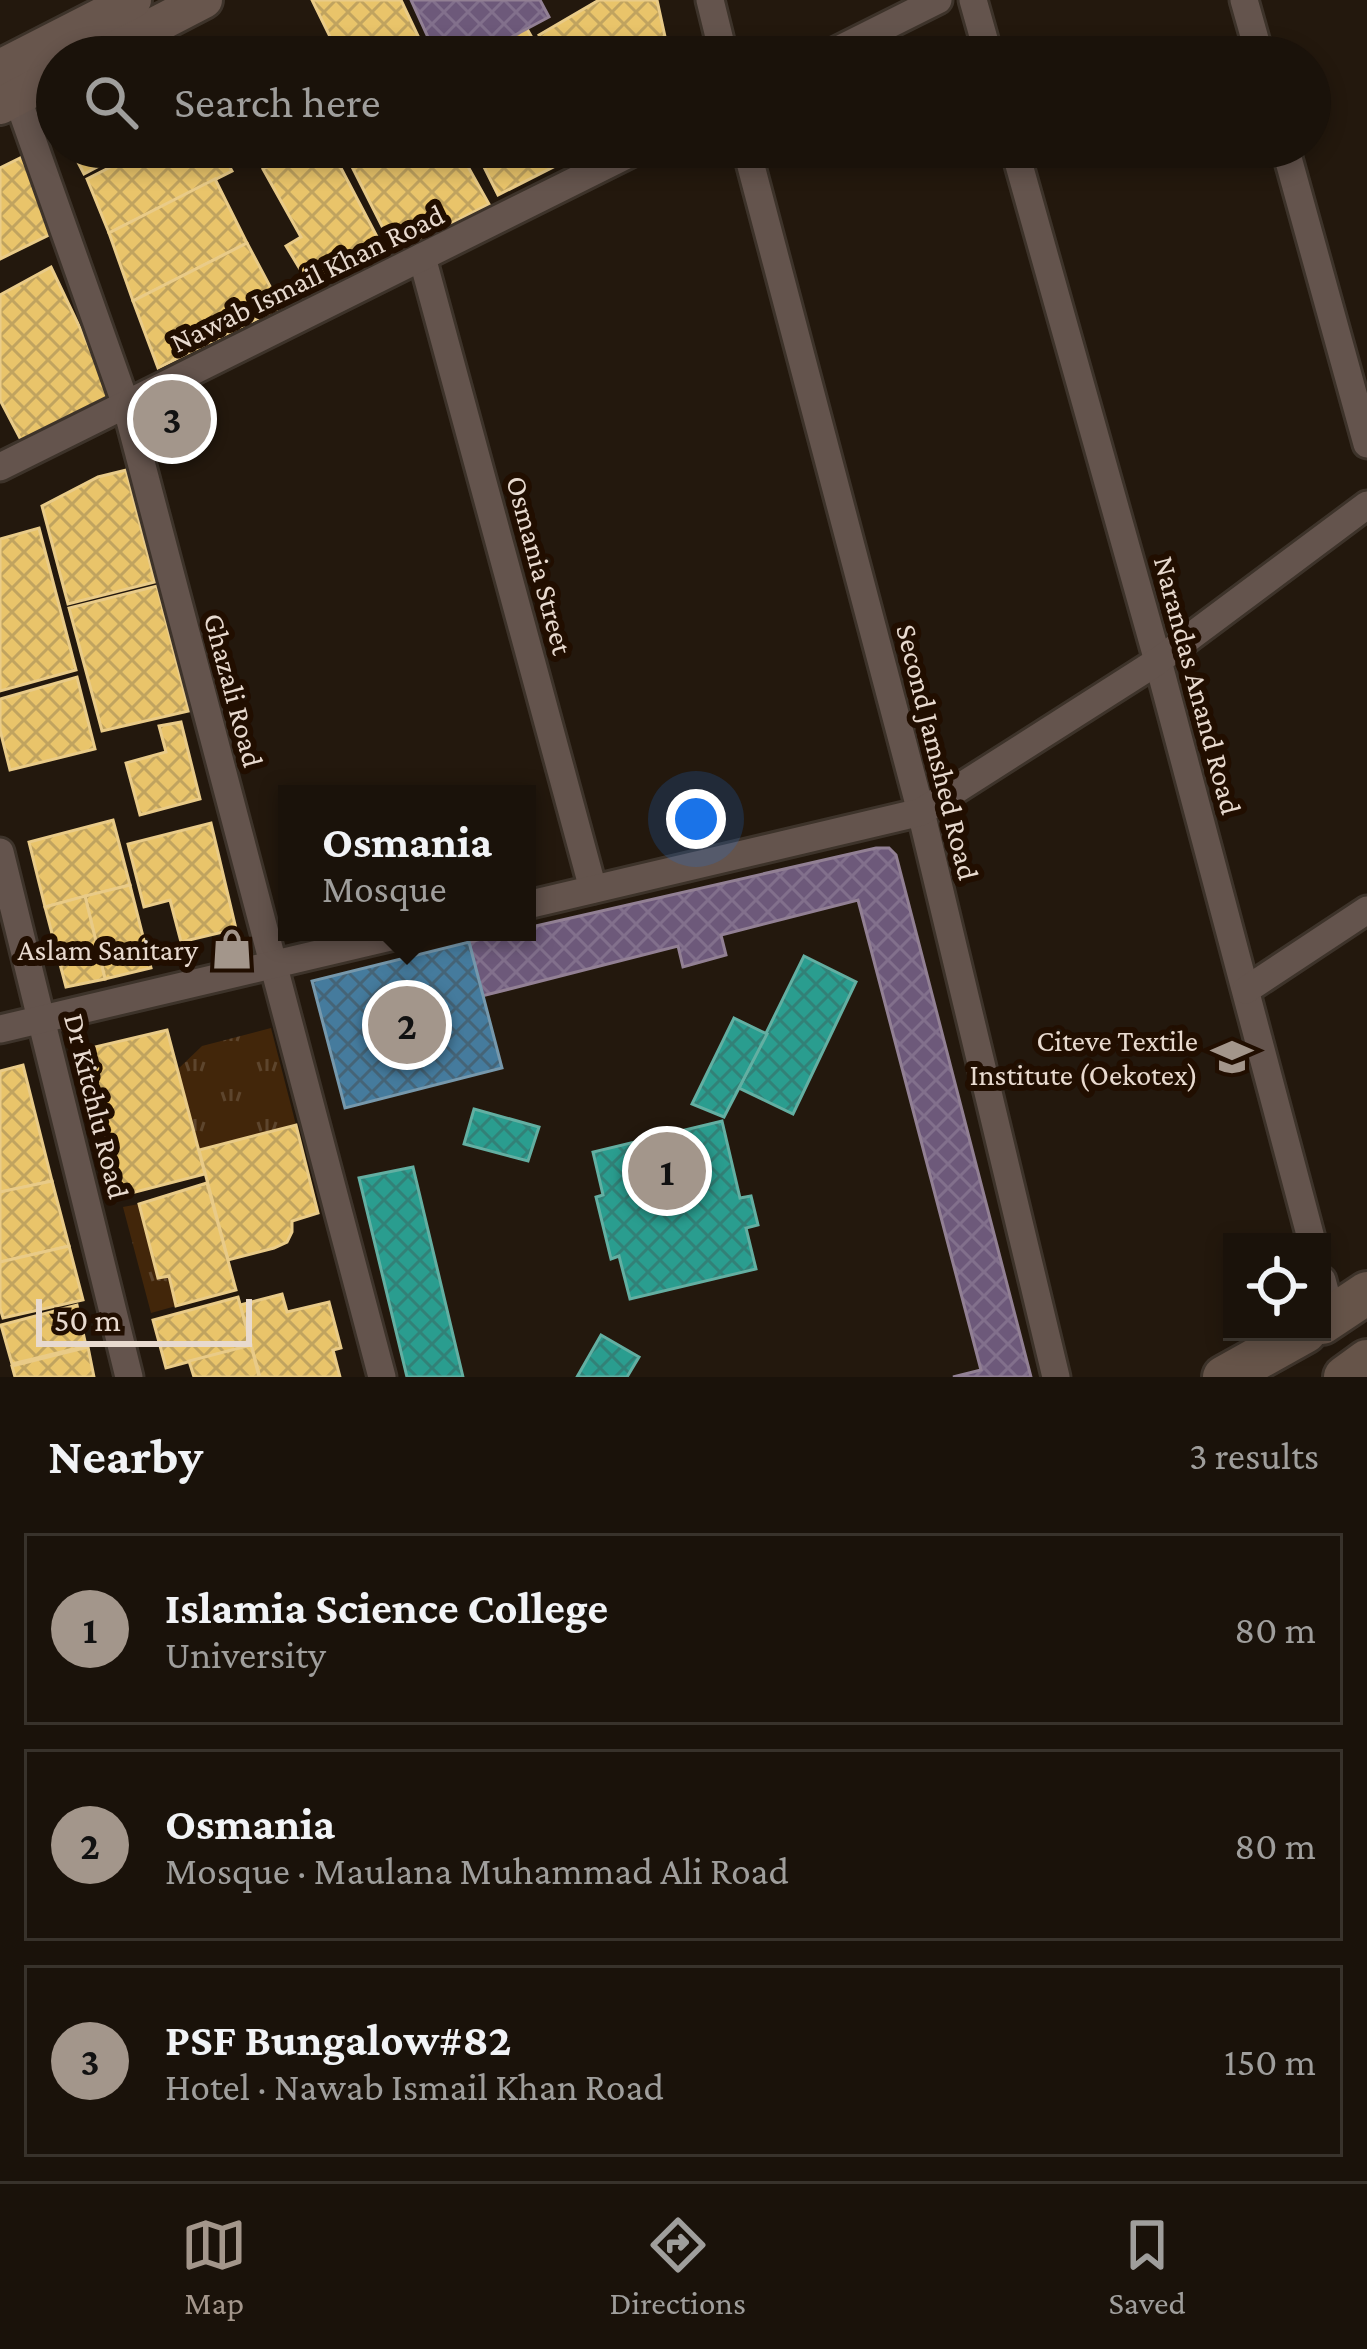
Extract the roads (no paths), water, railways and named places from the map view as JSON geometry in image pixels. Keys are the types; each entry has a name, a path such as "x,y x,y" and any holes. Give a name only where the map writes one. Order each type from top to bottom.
{"main road":[{"path":"82,36 133,0"},
{"path":"135,36 204,0"},
{"path":"6,90 36,69"},
{"path":"6,90 36,82"},
{"path":"1331,1308 1367,1293"},
{"path":"1224,1377 1278,1341"},
{"path":"1345,1377 1367,1361"}],"street":[{"path":"710,0 719,36"},
{"path":"866,36 938,0"},
{"path":"973,0 983,36"},
{"path":"1244,0 1253,36"},
{"name":"Ghazali Road","path":"6,90 126,405 382,1377"},
{"name":"Nawab Ismail Khan Road","path":"0,467 601,168"},
{"name":"Second Jamshed Road","path":"752,168 921,812 1056,1377"},
{"name":"Narandas Anand Road","path":"1020,168 1158,661 1310,1233"},
{"path":"1291,168 1367,444"},
{"name":"Osmania Street","path":"422,257 593,889"},
{"path":"536,903 921,812 1158,661 1367,505"},
{"name":"Dr Kitchlu Road","path":"0,852 129,1377"},
{"path":"1246,990 1367,910"},
{"path":"0,1029 372,941"}],"place":[{"name":"PSF Bungalow#82","path":"172,419"},
{"name":"Aslam Sanitary","path":"232,949"},
{"name":"Osmania","path":"407,1025"},
{"name":"Citeve Textile Institute (Oekotex)","path":"1232,1057"},
{"name":"Islamia Science College","path":"667,1171"}]}
